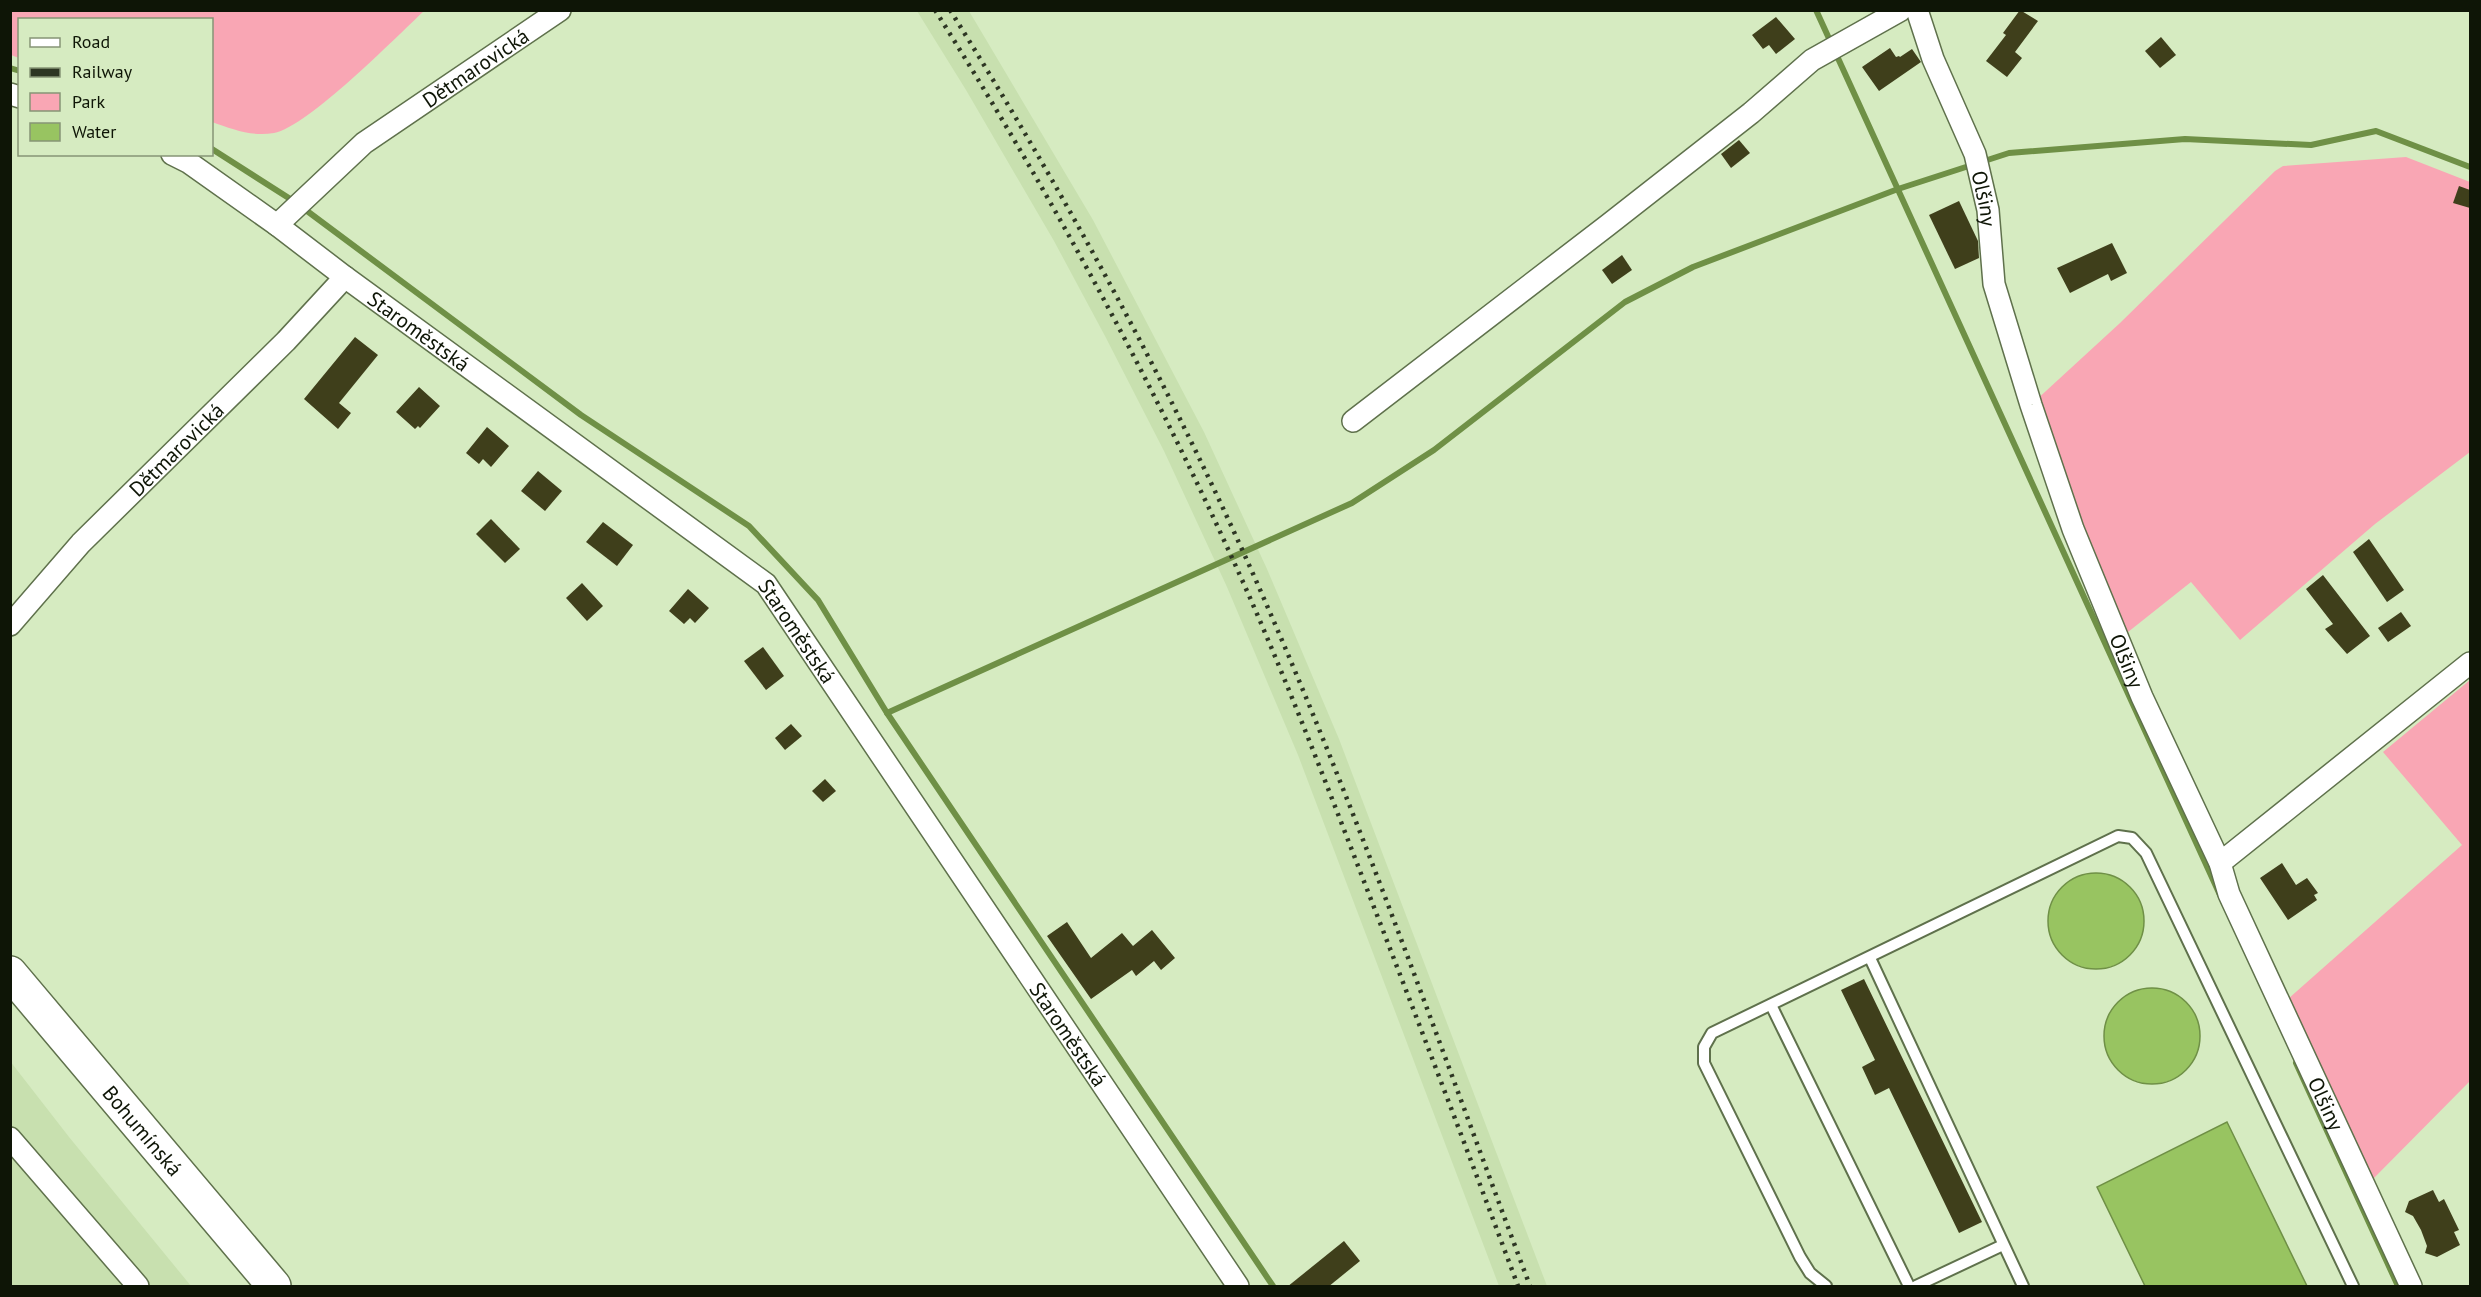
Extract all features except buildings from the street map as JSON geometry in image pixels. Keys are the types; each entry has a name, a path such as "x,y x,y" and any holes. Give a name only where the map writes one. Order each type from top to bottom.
{"main road":[{"name":"Bohumínská","path":"10,973 274,1287"}],"street":[{"name":"Dětmarovická","path":"283,218 364,143 560,10"},
{"path":"1353,421 1706,148 1812,60 1901,10"},
{"name":"Olšiny","path":"1917,10 1933,59 1977,162 1988,210 1994,284 2031,405 2073,529 2142,697 2220,863 2229,894 2411,1287"},
{"name":"Staroměstská","path":"176,156 283,218 345,277 766,584 1238,1287"},
{"name":"Dětmarovická","path":"10,625 81,543 286,341 345,277"},
{"path":"2220,863 2470,663"},
{"path":"10,1138 138,1287"}],"lane":[{"path":"1826,1287 1810,1273 1800,1257 1704,1063 1704,1047 1712,1033 2118,836 2132,838 2146,853 2353,1287"},
{"path":"1870,958 2023,1287"},
{"path":"1771,1005 1909,1287"},
{"path":"1916,1287 2003,1245"}],"shaded area":[{"path":"917,11 969,11 1093,220 1204,432 1267,569 1339,739 1547,1286 1499,1286 1298,755 1227,587 1164,451 1054,241"},
{"path":"10,1061 69,1137 191,1286 11,1286"}],"green space":[{"path":"11,10 424,10 329,99 289,127 266,134 242,132 213,122 213,18 18,18 18,58 11,55"},
{"path":"2406,157 2470,182 2470,452 2375,524 2240,640 2191,582 2123,636 2034,402 2120,323 2275,171 2283,166"},
{"path":"2470,680 2470,1081 2372,1180 2288,999 2462,845 2383,752"}],"water":[{"path":"2096,873 2114,877 2130,887 2140,903 2144,921 2140,939 2130,955 2114,965 2096,969 2078,965 2062,955 2052,939 2048,921 2052,903 2062,887 2078,877"},
{"path":"2152,988 2170,991 2186,1002 2197,1018 2200,1036 2197,1054 2186,1070 2170,1081 2152,1084 2134,1081 2118,1070 2107,1054 2104,1036 2107,1018 2118,1002 2134,991"},
{"path":"2227,1122 2307,1286 2145,1286 2097,1187"}],"waterway":[{"path":"1816,10 2220,895"},
{"path":"10,68 18,70"},
{"path":"887,713 1352,503 1434,450 1625,302 1693,267 1898,189 2009,153 2185,139 2311,145 2376,131 2470,167"},
{"path":"213,150 295,202 581,415 749,526 818,600 887,713 1273,1286"},
{"path":"2296,1063 2398,1286"}],"railway":[{"path":"935,10 1020,149 1099,291 1174,435 1243,582 1321,770 1518,1286"},
{"path":"950,10 1033,148 1112,288 1221,503 1292,663 1328,751 1431,1018 1530,1286"}]}
